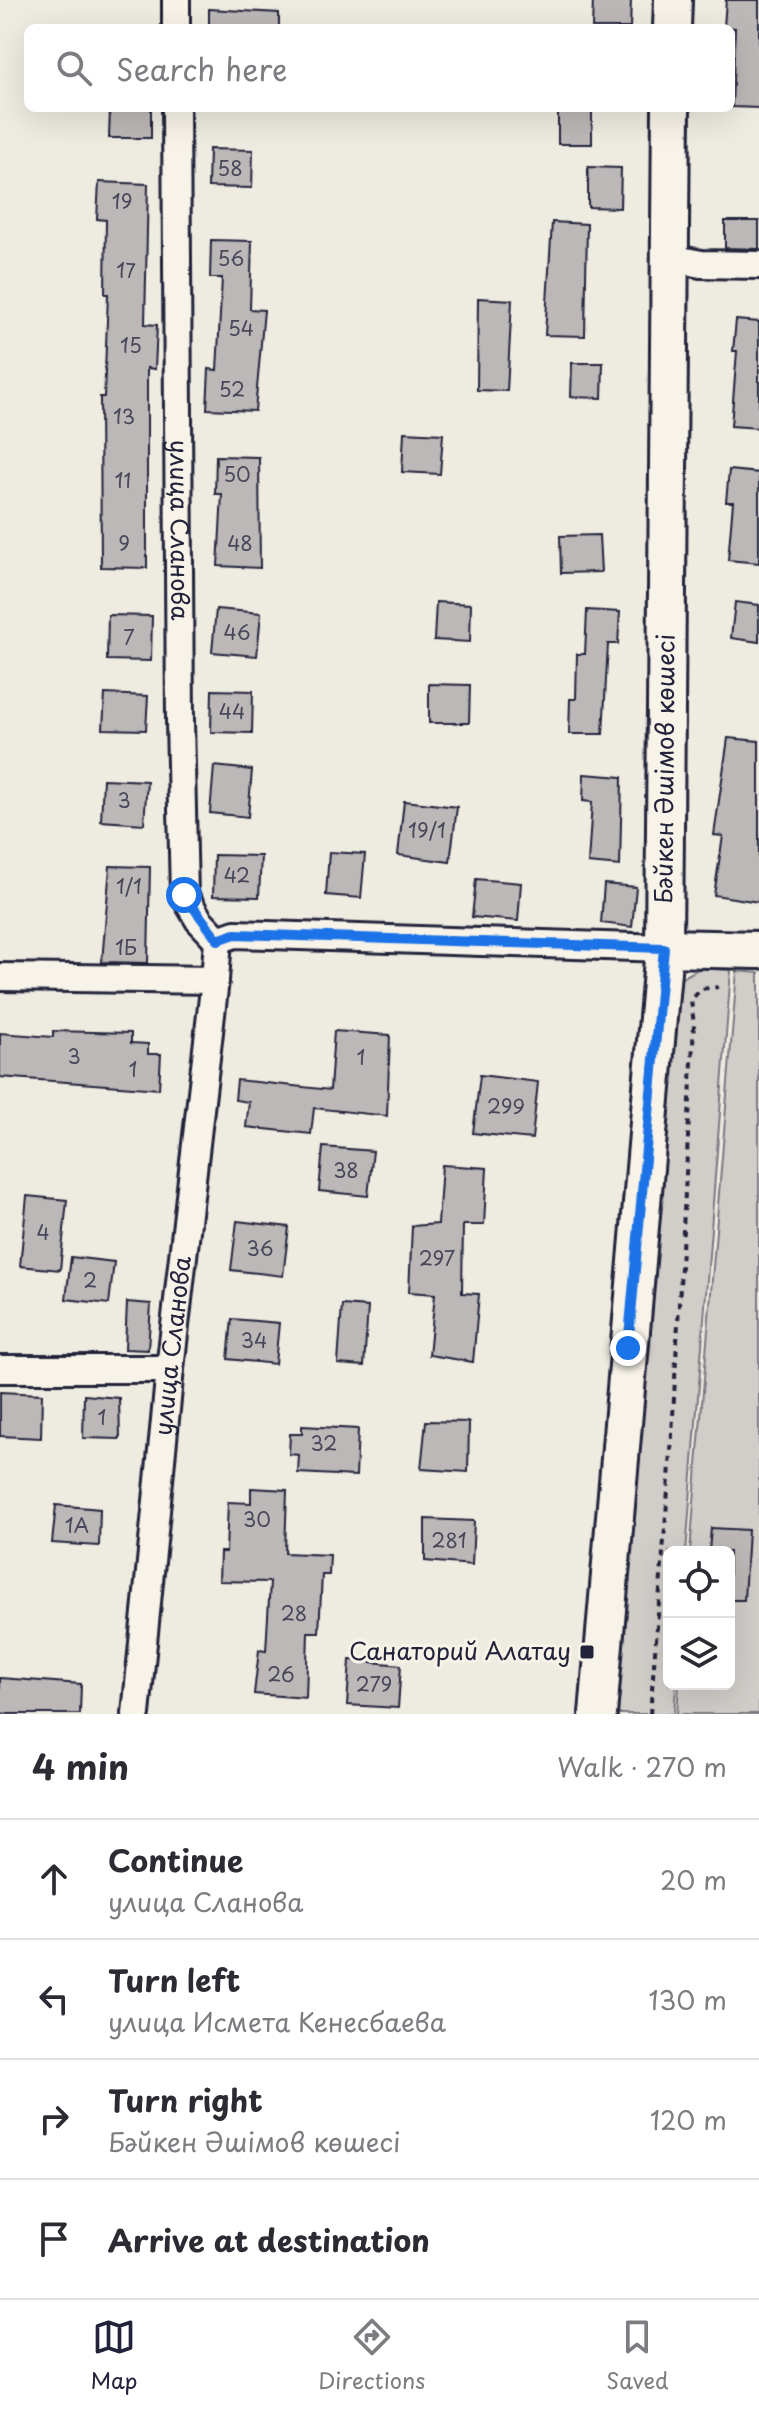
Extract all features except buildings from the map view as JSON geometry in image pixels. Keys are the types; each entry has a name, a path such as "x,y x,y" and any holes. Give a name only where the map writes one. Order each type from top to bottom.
{"main road":[{"path":"672,24 673,0"},
{"name":"Бәйкен Әшімов көшесі","path":"598,1714 664,948 671,112"},
{"path":"664,948 759,950"}],"street":[{"path":"176,0 176,24"},
{"name":"улица Сланова","path":"136,1714 170,1369 218,940 184,895 176,112"},
{"path":"670,258 701,264 759,265"},
{"path":"218,940 235,934 664,948"},
{"path":"0,977 215,980"},
{"path":"0,1369 170,1369"}],"path":[{"path":"650,1714 671,1453 694,1025 691,1000 701,989 718,987"}],"shaded area":[{"path":"700,968 731,970 686,1546 663,1546 663,1690 676,1690 674,1714 618,1714 673,1012 680,979"},
{"path":"737,971 759,973 759,1714 677,1714 679,1690 735,1690 735,1546 690,1546"}],"place":[{"name":"Санаторий Алатау","path":"587,1652"}],"route":[{"path":"184,895 199,920 218,940 235,934 664,948 628,1348"}]}
